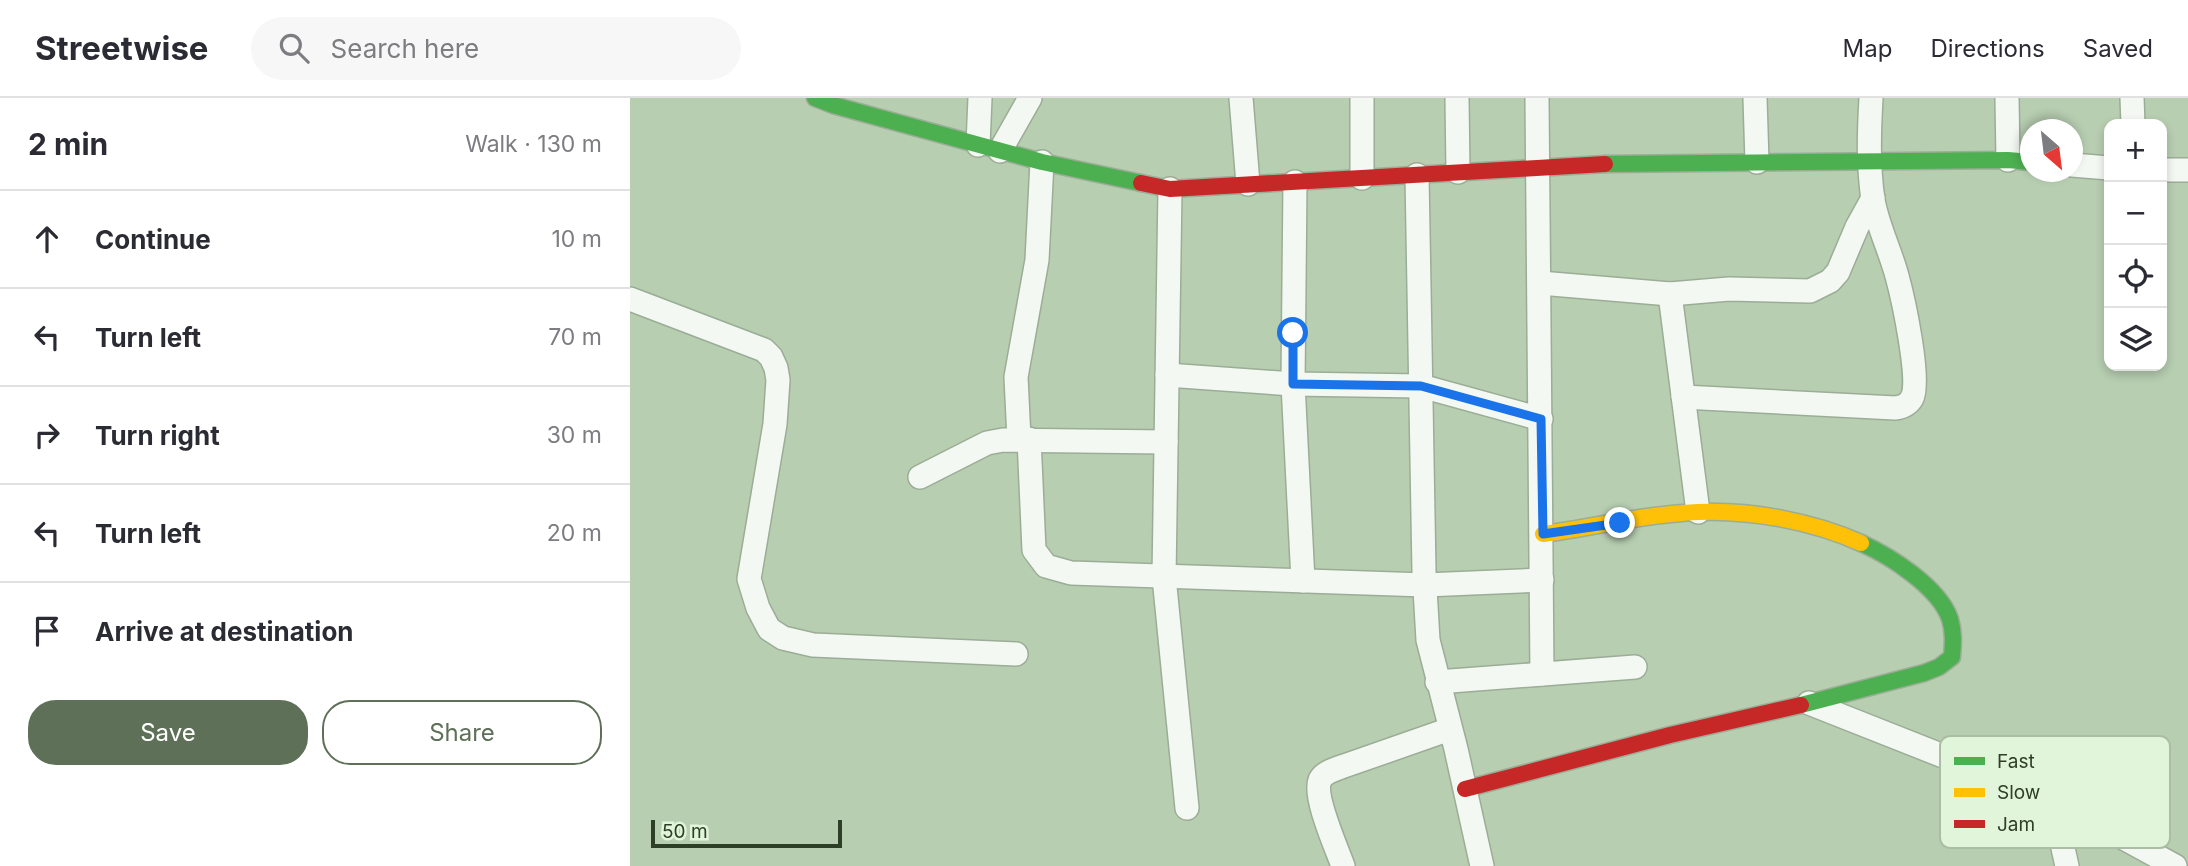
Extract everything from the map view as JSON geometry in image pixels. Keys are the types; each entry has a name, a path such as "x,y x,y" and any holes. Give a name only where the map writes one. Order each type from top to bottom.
{"street":[{"path":"815,98 875,107 989,148 1170,189 1602,164 2019,161 2007,98"},
{"path":"980,98 989,148"},
{"path":"989,148 1030,98"},
{"path":"1241,98 1248,184"},
{"path":"1362,98 1362,178"},
{"path":"1457,98 1458,172"},
{"path":"1537,98 1543,534 1542,674"},
{"path":"1755,98 1757,162"},
{"path":"1683,397 1895,408 1905,406 1911,400 1915,389 1898,279 1878,222 1868,162 1871,98"},
{"path":"2132,98 2133,119"},
{"path":"1042,162 1037,260 1016,377 1034,550 1046,566 1070,573 1425,585 1542,580"},
{"path":"2083,166 2104,168"},
{"path":"2167,170 2188,170"},
{"path":"1417,175 1428,640 1482,866"},
{"path":"1295,182 1293,384 1303,581"},
{"path":"1170,189 1164,577 1187,808"},
{"path":"1540,284 1670,294 1729,289 1810,291 1819,288 1838,272 1873,198"},
{"path":"1670,294 1698,512"},
{"path":"630,299 764,350 776,368 778,380 775,424 749,579 758,608 769,629 783,638 813,645 1016,654"},
{"path":"1167,374 1293,384 1421,386 1541,419"},
{"path":"920,477 986,443 1024,439 1166,442"},
{"path":"1465,789 1670,735 1809,703 1939,667 1952,657 1954,626 1948,612 1922,583 1874,548 1818,528 1752,514 1698,512 1543,534"},
{"path":"1437,681 1635,667"},
{"path":"1809,703 1940,755"},
{"path":"1343,866 1322,807 1319,790 1321,779 1329,772 1344,766 1450,729"},
{"path":"2063,848 2067,866"},
{"path":"2142,848 2175,866"}],"traffic: fast":[{"path":"815,98 1042,162 1141,183"},
{"path":"1605,164 2020,161"},
{"path":"1801,705 1924,673 1939,667 1952,657 1953,633 1950,619 1936,595 1899,564 1861,543"}],"traffic: slow":[{"path":"1543,534 1659,515 1718,512 1781,518 1861,543"}],"traffic: jam":[{"path":"1141,183 1170,189 1605,164"},
{"path":"1465,789 1670,735 1801,705"}],"route":[{"path":"1293,333 1293,384 1421,386 1541,419 1543,534 1620,523"}]}
